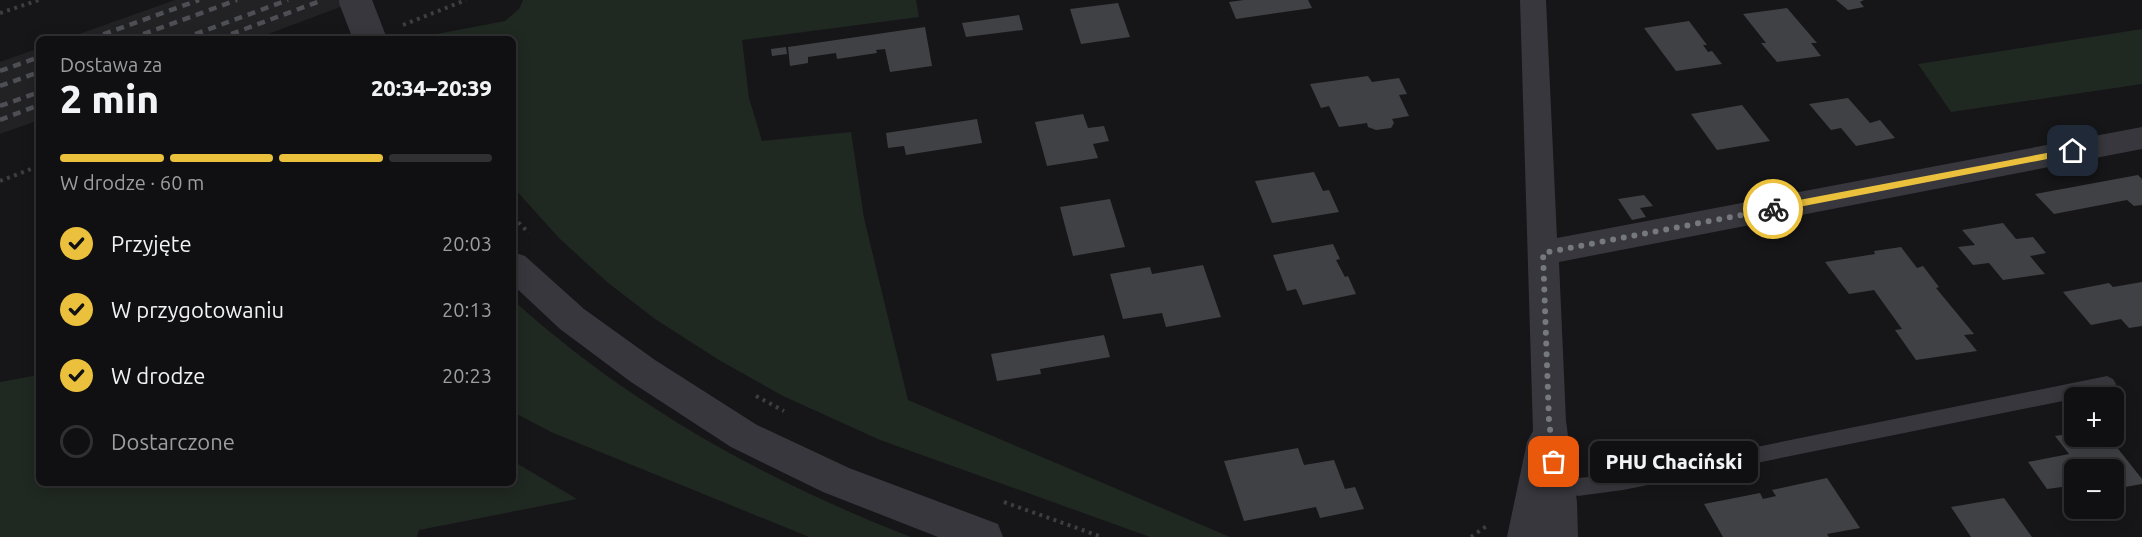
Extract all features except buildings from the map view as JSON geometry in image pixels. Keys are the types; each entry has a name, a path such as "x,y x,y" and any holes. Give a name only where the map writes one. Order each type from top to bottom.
{"street":[{"path":"355,0 369,36"},
{"path":"1533,0 1549,421 1547,480 1560,537"},
{"path":"1543,253 2142,138"},
{"path":"523,252 581,326 643,371 744,436 836,480 984,537"},
{"path":"1525,537 1547,480"}],"lane":[{"path":"1547,480 1578,488 1623,482 2107,384"}],"path":[{"path":"0,13 39,0"},
{"path":"399,26 466,0"},
{"path":"0,181 36,167"},
{"path":"516,227 523,252"},
{"path":"747,391 794,417"},
{"path":"994,498 1102,537"}],"shaded area":[{"path":"175,0 359,0 263,36 73,36"},
{"path":"523,0 916,0 919,17 742,40 749,98 762,141 851,132 864,218 908,400 1230,537 1150,537 880,440 783,396 719,360 655,319 607,282 559,238 516,190 516,36 426,36 505,21 519,9"},
{"path":"2142,29 2142,84 1951,112 1918,64"},
{"path":"36,49 36,121 0,134 0,62"},
{"path":"516,303 557,338 604,373 701,437 804,491 911,537 809,537 551,432 516,414"},
{"path":"36,376 36,486 516,486 516,463 577,499 419,530 417,537 0,537 0,382"}],"railway":[{"path":"98,36 199,0"},
{"path":"138,36 237,0"},
{"path":"190,36 288,0"},
{"path":"226,36 323,0"},
{"path":"0,71 36,58"},
{"path":"0,86 36,73"},
{"path":"0,106 36,93"},
{"path":"0,120 36,106"}],"way so far":[{"path":"1554,462 1549,421 1543,253 1773,209"}],"place":[{"name":"PHU Chaciński","path":"1554,462"}],"route":[{"path":"1773,209 2073,151"}]}
